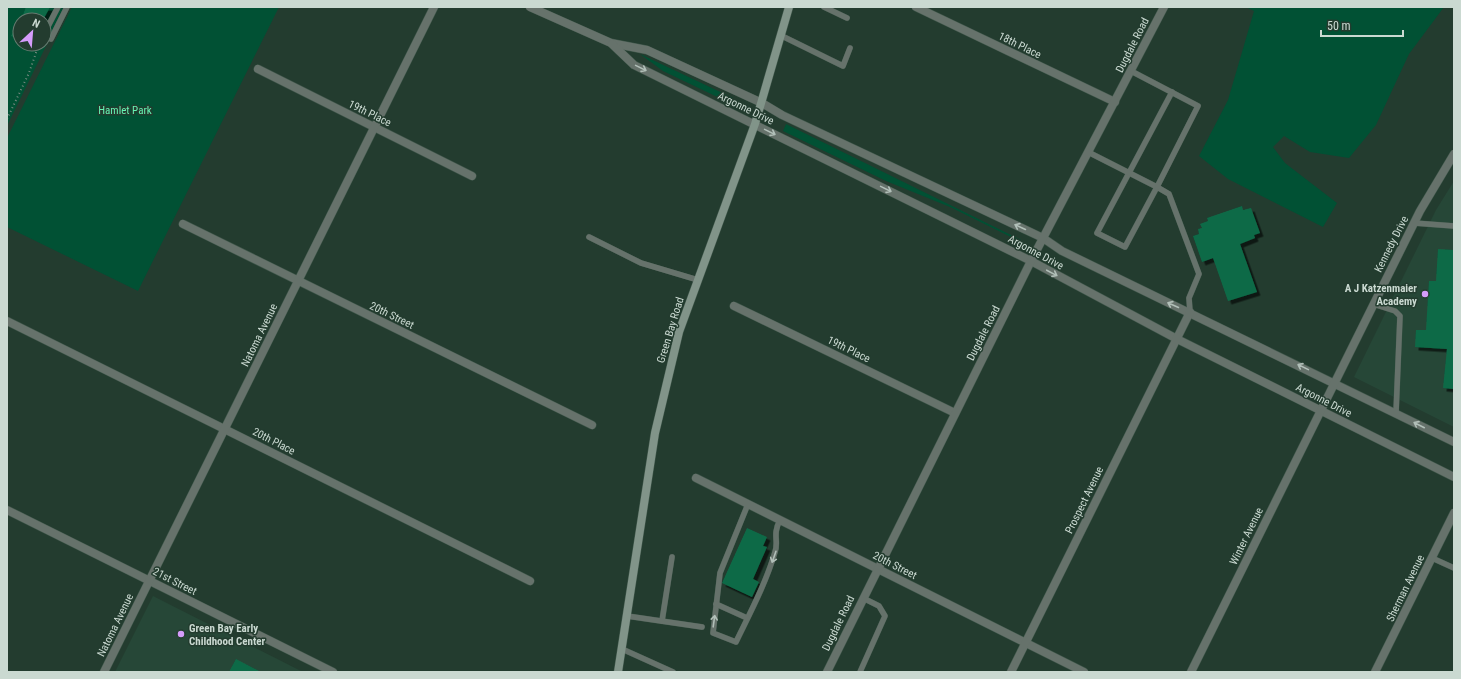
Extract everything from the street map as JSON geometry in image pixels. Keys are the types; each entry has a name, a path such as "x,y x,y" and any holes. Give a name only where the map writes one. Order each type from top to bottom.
{"main road":[{"name":"Green Bay Road","path":"618,672 662,400 679,332 755,124 782,36 789,7"}],"street":[{"name":"Natoma Avenue","path":"104,672 434,7"},
{"name":"Argonne Drive","path":"530,7 611,43 647,50 762,103 782,115 1043,238 1062,251 1334,382 1454,442"},
{"name":"18th Place","path":"916,7 1115,102"},
{"name":"Dugdale Road","path":"827,672 1031,261 1164,7"},
{"name":"Argonne Drive","path":"611,43 634,65 1031,261 1177,339 1454,477"},
{"name":"19th Place","path":"258,69 472,176"},
{"name":"Kennedy Drive","path":"1320,411 1414,223 1454,154"},
{"name":"20th Street","path":"183,224 592,426"},
{"name":"19th Place","path":"734,306 955,413"},
{"name":"Prospect Avenue","path":"1011,672 1190,312"},
{"name":"20th Place","path":"7,321 530,581"},
{"name":"Winter Avenue","path":"1191,672 1320,411"},
{"name":"20th Street","path":"696,478 1084,672"},
{"name":"21st Street","path":"7,510 333,672"},
{"name":"Sherman Avenue","path":"1375,672 1454,513"}],"lane":[{"path":"52,19 58,7"},
{"path":"52,37 67,7"},
{"path":"824,7 847,18"},
{"path":"782,36 843,66 850,48"},
{"path":"1131,71 1172,92 1198,106 1125,247 1097,233 1172,92"},
{"path":"1088,152 1169,194 1199,274 1189,298 1190,312"},
{"path":"1414,223 1454,226"},
{"path":"589,237 641,263 698,280"},
{"path":"1373,304 1395,311 1400,316 1396,413"},
{"path":"748,504 720,573 713,633 736,642 769,571 776,550 775,535 780,520"},
{"path":"662,621 672,557"},
{"path":"1432,558 1454,568"},
{"path":"860,672 885,616 879,606 863,598"},
{"path":"716,604 747,618"},
{"path":"627,616 702,627"},
{"path":"622,648 673,672"}],"path":[{"path":"7,119 29,73 36,52"}],"shaded area":[{"name":"A J Katzenmaier Academy","path":"1454,181 1454,427 1354,377 1436,210"},
{"name":"Green Bay Early Childhood Center","path":"153,596 303,672 115,672"}],"green space":[{"path":"7,7 65,7 52,34 52,12 12,12 12,52 43,52 7,126"},
{"name":"Hamlet Park","path":"72,7 279,7 138,291 7,227 7,138 50,52 52,52 52,47"},
{"path":"1246,7 1444,7 1409,54 1376,125 1349,158 1310,152 1284,136 1273,147 1285,163 1337,203 1323,227 1228,179 1199,156 1228,100 1254,11"},
{"path":"640,54 733,98 733,103 730,103 663,71"},
{"path":"786,124 1021,240 1019,241 950,207 886,181 783,131"}],"building":[{"path":"26,7 50,7 47,12 24,12"},
{"path":"1242,206 1243,210 1251,208 1260,233 1254,235 1255,238 1240,244 1257,292 1228,301 1213,258 1202,262 1193,236 1199,234 1198,229 1202,228 1200,224 1208,221 1207,218"},
{"path":"1438,249 1454,250 1454,389 1443,388 1447,349 1415,347 1416,330 1426,330 1429,281 1436,281"},
{"path":"747,528 767,537 763,546 767,547 753,579 759,582 752,597 722,583"},
{"path":"236,659 261,672 229,672"}],"place":[{"name":"A J Katzenmaier Academy","path":"1425,294"},
{"name":"Green Bay Early Childhood Center","path":"181,634"}]}
